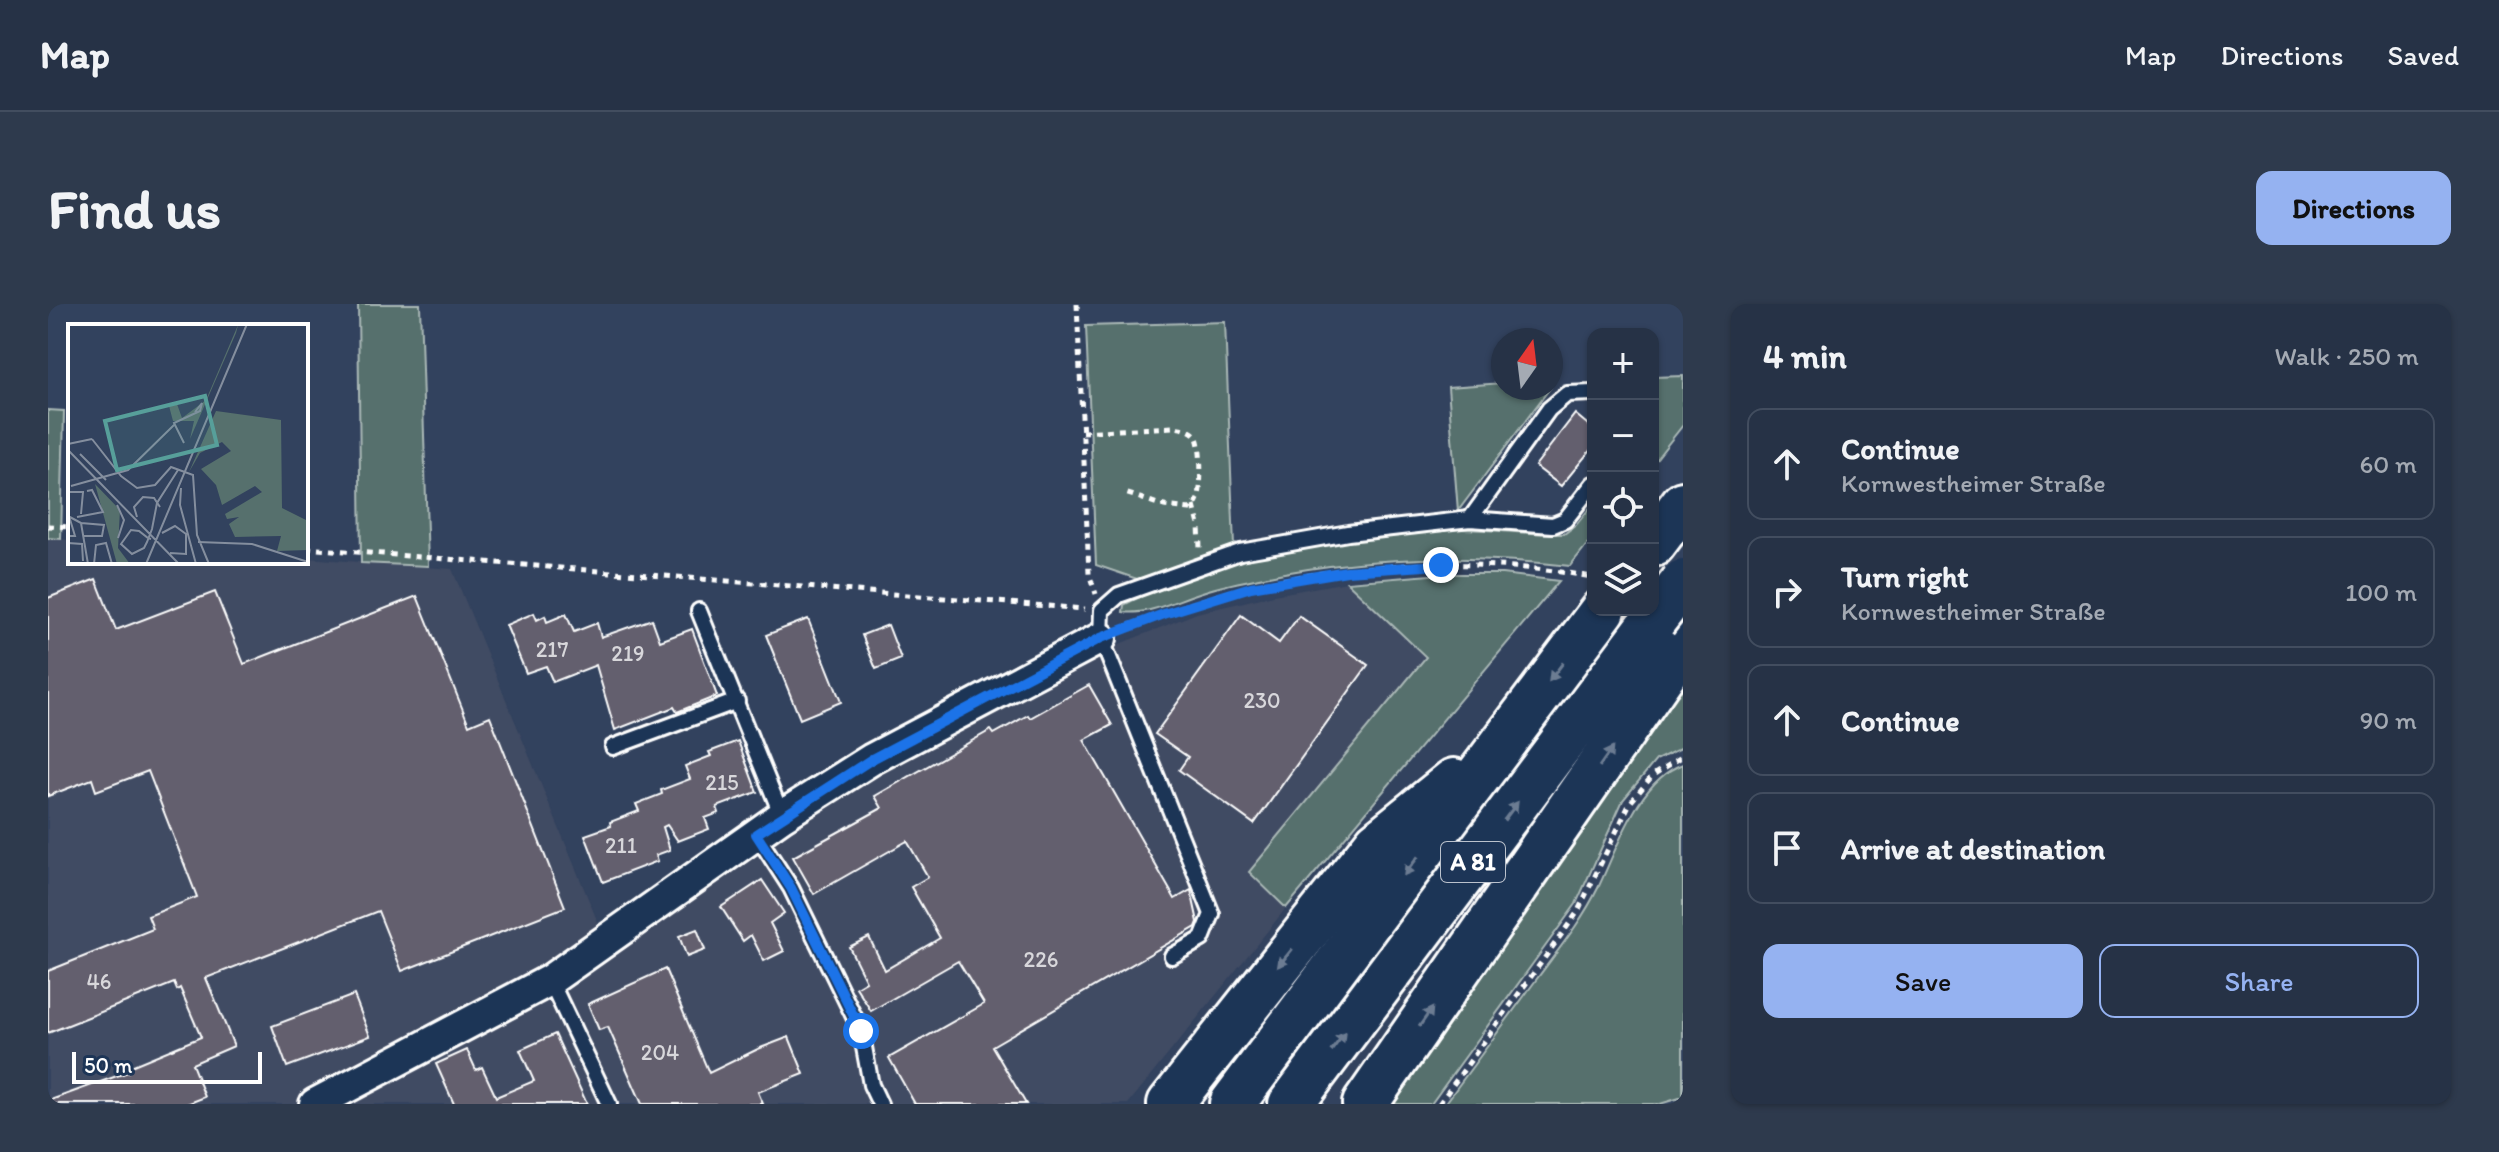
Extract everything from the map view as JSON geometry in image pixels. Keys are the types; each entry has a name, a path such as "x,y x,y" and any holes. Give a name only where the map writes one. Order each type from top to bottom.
{"highway":[{"path":"1659,536 1683,504"},
{"name":"A 81","path":"1291,1104 1668,633 1683,582"},
{"name":"A 81","path":"1232,1104 1598,616"},
{"path":"1365,1104 1668,633"},
{"path":"1170,1104 1377,843 1508,736"}],"street":[{"path":"315,1104 550,980 782,816 872,759 1101,624"}],"lane":[{"path":"1470,519 1549,409 1567,394 1587,393"},
{"path":"1172,956 1202,939 1212,914 1101,624 1119,595 1240,552 1348,533 1470,519 1553,525 1565,520 1587,492"},
{"path":"699,611 782,816"},
{"path":"613,747 737,701"},
{"path":"756,834 791,888 861,1031 871,1085 880,1104"},
{"path":"550,980 609,1104"}],"path":[{"path":"1077,304 1089,574 1101,624"},
{"path":"1082,432 1173,427 1186,429 1195,435 1199,444 1201,487 1194,506 1190,509 1164,506 1122,492"},
{"path":"1194,506 1199,525 1201,565"},
{"path":"48,526 68,527"},
{"path":"308,548 1101,624 1164,614 1241,590 1347,571 1441,565 1587,576"},
{"path":"1439,1104 1577,913 1630,803 1653,775 1683,756"}],"shaded area":[{"path":"48,538 68,540 68,564 308,564 308,558 452,569 606,942 648,911 1101,638 1117,645 1197,613 1347,582 1426,657 1249,872 1286,908 1128,1104 52,1104 48,1094"}],"green space":[{"path":"358,304 420,304 428,566 361,563"},
{"path":"1225,322 1234,547 1140,580 1096,565 1086,326"},
{"path":"1683,376 1683,425 1659,455 1659,400 1659,377"},
{"path":"1491,384 1491,400 1541,400 1458,511 1448,387"},
{"path":"48,410 64,411 61,539 48,538"},
{"path":"1587,511 1587,545 1570,566 1453,559 1336,565 1236,583 1152,610 1123,612 1124,605 1140,597 1203,572 1238,560 1311,544 1423,530 1473,529 1564,534"},
{"path":"1442,574 1502,574 1559,581 1286,908 1249,872 1426,657 1347,582"},
{"path":"1683,668 1683,747 1656,760 1623,800 1576,904 1431,1104 1382,1104"},
{"path":"1683,764 1683,1097 1660,1104 1445,1104 1577,924 1641,800 1667,772"}],"building":[{"path":"1575,414 1587,424 1587,454 1561,486 1535,466"},
{"path":"96,579 116,630 215,592 244,664 417,596 469,725 490,716 565,907 402,971 378,911 206,978 234,1046 192,1064 205,1097 187,1104 48,1104 48,1101 128,1072 126,1068 201,1037 180,988 177,990 174,983 48,1033 48,971 153,929 148,916 197,897 148,771 96,791 92,779 48,796 48,598"},
{"path":"534,613 537,620 545,616 547,622 566,614 574,632 597,623 601,637 652,619 660,641 692,629 717,696 677,712 674,707 615,730 596,665 553,682 546,666 526,673 506,625"},
{"path":"1241,615 1279,643 1299,616 1368,665 1254,824 1179,770 1188,757 1155,734"},
{"path":"808,619 841,702 800,719 766,635"},
{"path":"888,625 901,659 876,669 862,635"},
{"path":"1089,685 1112,725 1084,740 1175,899 1191,890 1198,922 1196,927 992,1046 1026,1104 915,1104 889,1058 984,1004 958,961 871,1011 856,987 866,981 849,947 869,937 885,970 940,938 911,887 928,877 907,841 814,894 793,857 882,808 875,796 991,730 994,734 1028,715 1030,718"},
{"path":"738,741 757,792 717,807 719,813 705,818 709,829 678,841 667,825 663,827 670,850 656,855 658,861 603,882 585,835 639,811 636,804 690,779 685,766 711,756 709,752"},
{"path":"762,880 784,913 770,923 784,951 764,961 751,935 743,941 721,907"},
{"path":"697,929 705,950 687,957 679,936"},
{"path":"665,969 709,1073 789,1037 804,1074 758,1092 763,1104 642,1104 608,1027 599,1030 588,1004"},
{"path":"354,995 370,1036 287,1067 272,1026"},
{"path":"555,1034 587,1104 454,1104 436,1064 467,1050 476,1070 482,1067 496,1097 534,1081 520,1050"}],"route":[{"path":"861,1031 791,888 756,834 872,759 1101,638 1164,614 1251,587 1347,571 1441,565"}]}
